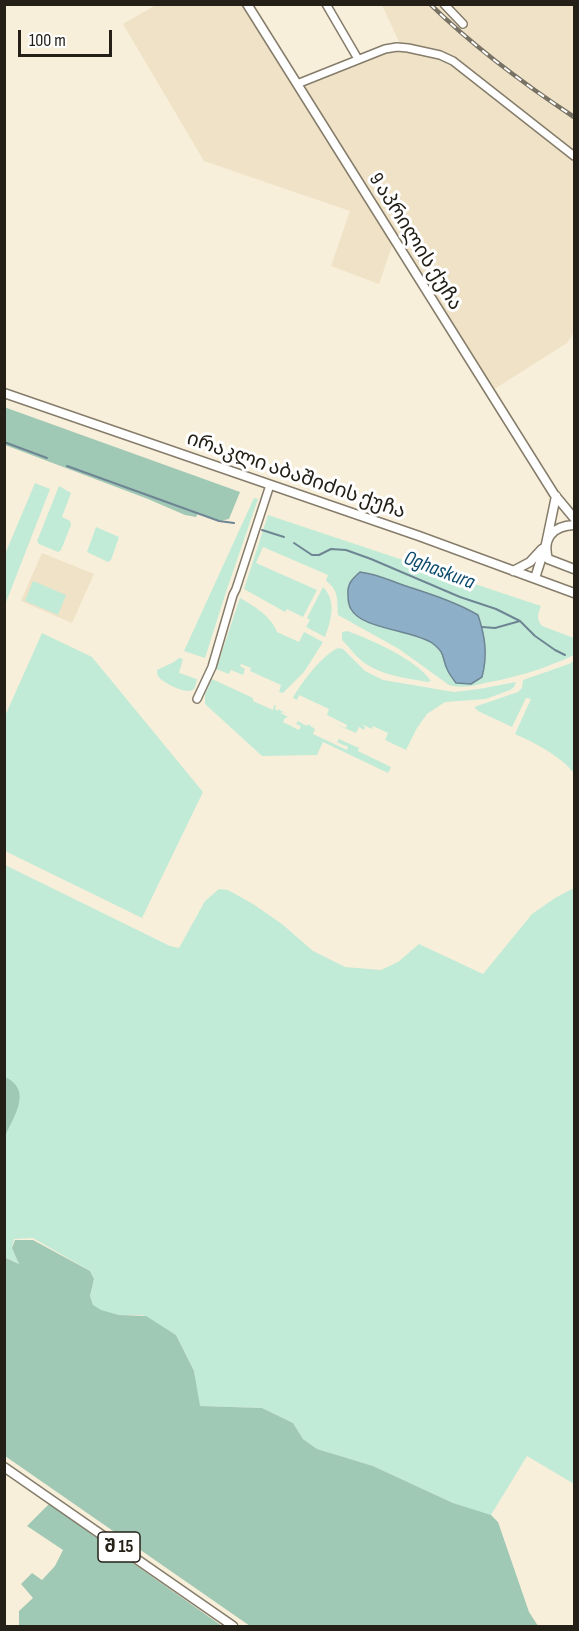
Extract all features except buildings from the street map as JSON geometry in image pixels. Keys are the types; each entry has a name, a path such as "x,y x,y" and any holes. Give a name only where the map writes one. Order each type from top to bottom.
{"main road":[{"name":"9 აპრილის ქუჩა","path":"247,4 556,496 574,518"},
{"name":"ირაკლი აბაშიძის ქუჩა","path":"4,393 573,591"},
{"path":"535,578 546,544 556,496"},
{"path":"513,571 530,562 556,529 565,525 574,525"},
{"path":"546,544 548,560 574,569"},
{"name":"შ 15","path":"4,1467 233,1626"}],"street":[{"path":"326,4 358,59"},
{"path":"444,4 463,24"},
{"path":"297,84 385,49 397,47 427,52 453,61 574,156"},
{"path":"197,699 212,667 233,595 270,485"}],"shaded area":[{"path":"156,5 247,5 297,84 401,46 382,5 574,5 574,332 567,343 488,393 394,240 379,284 331,266 350,211 204,161 123,24"},
{"path":"42,553 94,574 72,623 21,601"}],"green space":[{"path":"4,407 240,492 229,519 219,521 198,513 196,517 185,515 5,445"},
{"path":"35,483 50,489 5,605 5,554"},
{"path":"59,486 71,493 62,517 70,521 71,525 61,550 58,552 37,541"},
{"path":"254,498 258,499 205,658 184,651"},
{"path":"268,515 541,606 538,616 542,626 574,638 574,655 543,668 512,677 470,686 449,685 399,649 338,615 335,592 326,581 328,575 263,547 256,563 317,590 303,617 287,609 285,612 244,589"},
{"path":"96,527 119,537 111,560 108,562 87,552"},
{"path":"33,581 66,595 58,615 25,601"},
{"path":"323,587 330,598 332,611 325,637 306,627 310,620 307,618"},
{"path":"240,598 266,616 277,632 299,642 304,632 323,642 304,672 283,693 279,692 281,685 250,671 251,668 241,664 240,666 245,669 243,675 231,670 229,674 216,669"},
{"path":"347,631 381,645 404,658 415,665 431,681 396,676 366,664 342,640 342,632"},
{"path":"42,633 92,657 203,792 142,918 5,851 5,716"},
{"path":"338,648 343,649 365,671 383,680 454,692 516,682 510,690 486,699 445,702 427,714 406,750 385,740 388,733 373,726 372,729 361,724 365,727 364,730 359,727 356,733 335,724 346,728 347,725 327,715 329,709 299,695 297,700 293,698 319,663"},
{"path":"179,658 183,659 179,673 197,679 195,688 191,691 164,682 158,675 157,670"},
{"path":"574,661 574,773 555,755 515,734 531,699 526,698 512,727 474,707 518,692 522,688 523,680"},
{"path":"212,679 273,710 274,705 276,706 277,711 278,709 287,714 281,713 288,717 283,722 299,730 301,726 296,724 298,721 315,729 313,734 347,750 348,747 337,742 339,739 359,748 358,751 391,767 388,773 323,742 317,755 262,756 205,704 205,694"},
{"path":"5,865 170,946 179,948 205,901 219,889 228,890 282,924 313,951 345,967 381,970 398,962 419,944 483,974 532,914 574,888 574,1484 527,1456 489,1515 453,1503 373,1466 317,1449 303,1439 293,1423 262,1408 199,1406 194,1371 176,1335 143,1315 119,1315 99,1310 93,1305 90,1296 94,1279 90,1271 33,1238 14,1239 12,1248 19,1264 5,1257 4,1136 17,1109 9,1079 5,1077"},
{"path":"5,1077 13,1082 20,1096 16,1112 5,1136"},
{"path":"15,1240 33,1240 90,1271 94,1279 90,1296 93,1305 101,1310 119,1315 146,1316 176,1335 194,1371 200,1406 262,1408 293,1423 303,1439 317,1449 373,1466 453,1503 491,1515 498,1522 529,1612 538,1626 250,1626 5,1456 4,1257 19,1264 12,1248"},
{"path":"49,1504 222,1626 19,1626 19,1611 33,1598 21,1584 32,1573 42,1580 55,1566 63,1550 27,1526"}],"water":[{"path":"360,572 434,595 478,615 485,646 482,677 471,684 456,683 446,667 442,653 432,643 413,635 376,625 357,616 350,606 348,588"}],"waterway":[{"path":"4,442 47,458"},
{"name":"Oghaskura","path":"67,466 219,521 234,523"},
{"name":"Oghaskura","path":"262,530 284,537"},
{"name":"Oghaskura","path":"294,543 312,555 319,555 331,549 346,550 460,597 496,609 520,621 535,636 565,655"},
{"path":"482,627 495,628 520,621"}],"railway":[{"path":"430,4 500,64 574,117"}]}
